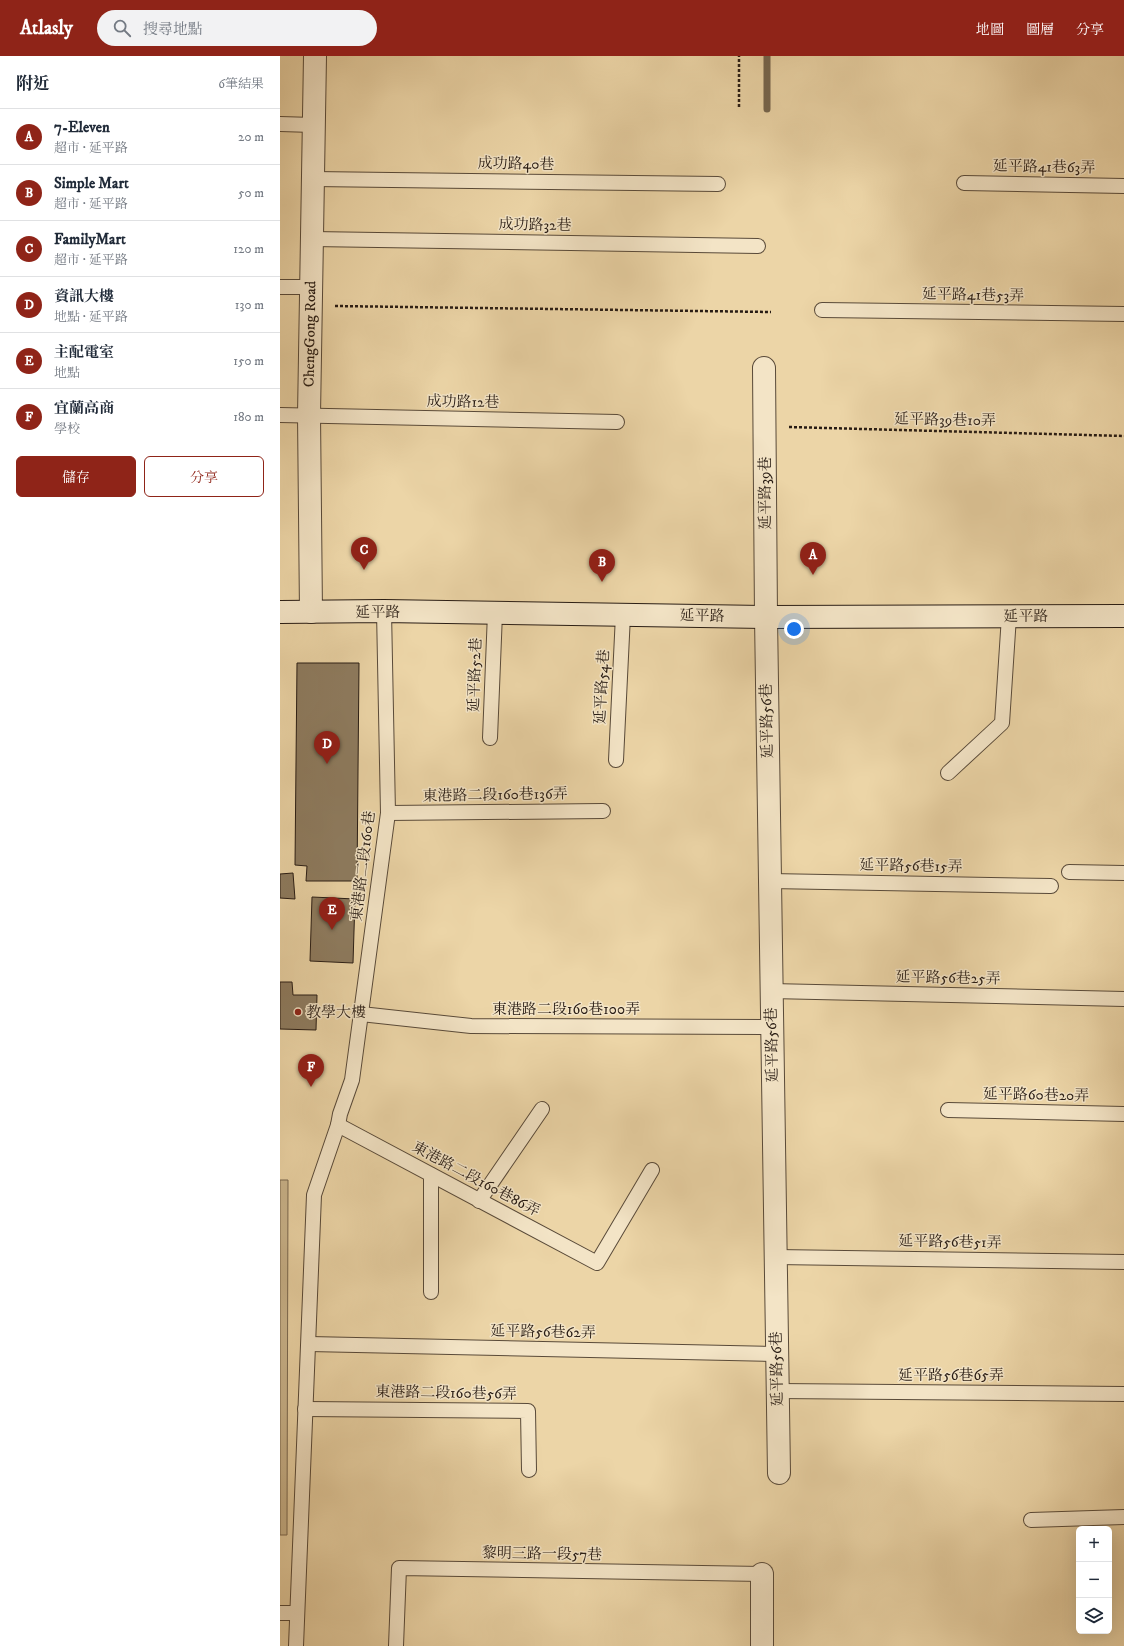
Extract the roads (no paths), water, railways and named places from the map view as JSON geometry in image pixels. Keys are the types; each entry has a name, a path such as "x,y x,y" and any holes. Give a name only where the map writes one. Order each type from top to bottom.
{"street":[{"name":"ChengGong Road","path":"311,612 309,415 315,56"},
{"name":"延平路39巷","path":"764,368 766,617"},
{"name":"延平路","path":"280,612 384,611 766,617 1124,616"},
{"name":"延平路56巷","path":"766,617 779,1473"},
{"path":"762,1574 762,1646"}],"lane":[{"path":"280,124 313,125"},
{"name":"成功路40巷","path":"313,179 718,184"},
{"name":"延平路41巷63弄","path":"964,183 1124,186"},
{"name":"成功路32巷","path":"312,239 758,246"},
{"path":"280,287 310,296"},
{"name":"延平路41巷53弄","path":"822,310 1124,314"},
{"name":"成功路12巷","path":"280,415 617,422"},
{"name":"東港路二段160巷","path":"296,1646 314,1195 352,1080 388,813 384,611"},
{"name":"延平路52巷","path":"490,738 494,613"},
{"name":"延平路54巷","path":"616,760 623,615"},
{"path":"948,773 1002,723 1009,616"},
{"name":"東港路二段160巷136弄","path":"388,813 603,811"},
{"path":"1069,872 1124,873"},
{"name":"延平路56巷15弄","path":"770,881 1051,886"},
{"name":"延平路56巷25弄","path":"771,990 1124,999"},
{"name":"東港路二段160巷100弄","path":"361,1014 471,1026 772,1027"},
{"path":"479,1201 542,1109"},
{"name":"延平路60巷20弄","path":"948,1110 1124,1114"},
{"name":"東港路二段160巷86弄","path":"338,1125 597,1263 652,1170"},
{"path":"430,1292 431,1175"},
{"name":"延平路56巷51弄","path":"776,1257 1124,1262"},
{"name":"延平路56巷62弄","path":"309,1344 777,1354"},
{"name":"延平路56巷65弄","path":"777,1391 1124,1394"},
{"name":"東港路二段160巷56弄","path":"305,1409 528,1411 529,1470"},
{"path":"1032,1520 1124,1517"},
{"name":"黎明三路一段57巷","path":"396,1646 399,1568 762,1574"},
{"path":"280,1613 297,1613"},
{"path":"296,1646 301,1646"}],"waterway":[{"path":"767,56 767,109"}],"place":[{"name":"FamilyMart","path":"364,570"},
{"name":"7-Eleven","path":"813,575"},
{"name":"Simple Mart","path":"602,582"},
{"name":"資訊大樓","path":"327,764"},
{"name":"主配電室","path":"332,930"},
{"name":"教學大樓","path":"298,1012"},
{"name":"宜蘭高商","path":"311,1087"}]}
